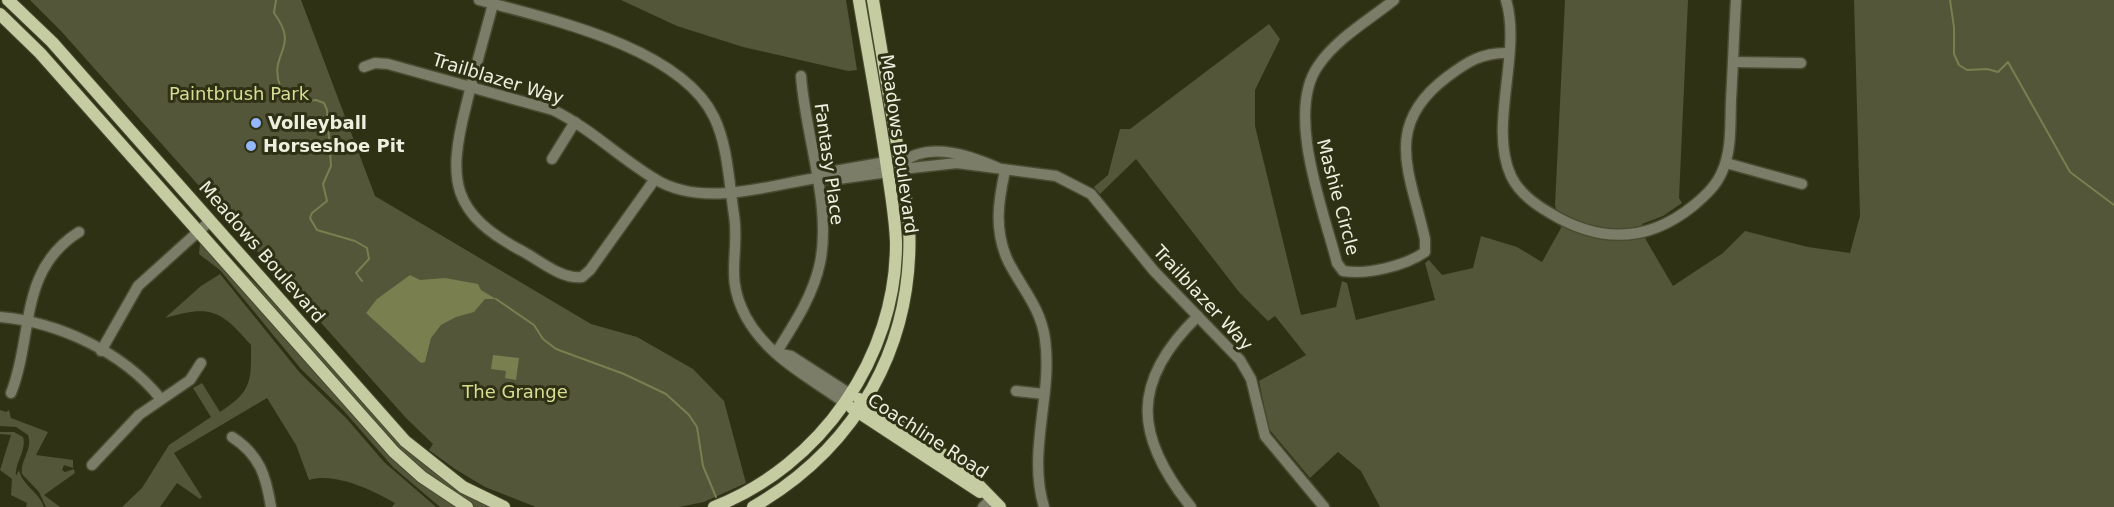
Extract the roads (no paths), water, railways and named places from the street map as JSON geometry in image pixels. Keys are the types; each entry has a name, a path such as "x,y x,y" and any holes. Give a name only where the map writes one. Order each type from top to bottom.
{"main road":[{"name":"Meadows Boulevard","path":"8,0 52,42 405,441 463,487 504,507"},
{"name":"Meadows Boulevard","path":"714,507 760,484 794,460 819,436 848,398 872,355 890,297 896,242 876,95 859,0"},
{"name":"Meadows Boulevard","path":"753,507 807,470 831,446 861,407 877,381 891,347 906,286 909,224 873,0"},
{"name":"Meadows Boulevard","path":"0,14 40,53 394,452 422,477 467,507"},
{"path":"876,95 882,108 891,158 900,164"},
{"name":"Coachline Road","path":"848,398 958,465 991,504"}],"street":[{"path":"479,0 583,29 664,66 684,79 700,95 718,128 735,221 732,264 735,291 752,326 776,353 791,356 848,398"},
{"name":"Mashie Circle","path":"1394,0 1317,66 1308,86 1304,128 1337,263 1343,271 1357,273 1415,259 1425,252 1425,239 1405,147 1407,126 1413,110 1426,93 1470,60 1490,52 1509,53"},
{"path":"1506,0 1510,17 1504,138 1508,166 1524,194 1564,221 1586,231 1613,235 1654,228 1677,218 1707,195 1721,175 1726,163 1730,138 1736,0"},
{"path":"493,4 454,164 465,203 479,223 495,237 567,276 578,278 590,270 656,179"},
{"path":"1733,62 1801,63"},
{"name":"Trailblazer Way","path":"364,67 375,63 388,64 538,105 575,122 656,179 688,191 731,192 816,178 829,172 887,167"},
{"name":"Fantasy Place","path":"776,353 808,299 820,263 822,224 801,76"},
{"path":"552,159 575,122"},
{"name":"Trailblazer Way","path":"900,164 911,168 957,163 1056,176 1091,194 1142,257 1240,360 1251,379 1264,436 1324,507"},
{"path":"1726,163 1802,184"},
{"path":"1005,171 999,198 1000,238 1009,262 1033,301 1045,335 1047,365 1036,464 1044,507"},
{"path":"101,351 138,286 210,220"},
{"path":"11,393 24,348 26,320 35,286 60,244 79,232"},
{"path":"1191,507 1165,473 1154,449 1150,436 1149,403 1161,359 1177,337 1198,316"},
{"path":"0,317 51,326 101,351 143,377 160,398"},
{"path":"92,465 139,415 160,398 190,380 201,363"},
{"path":"1016,391 1044,394"},
{"path":"232,437 248,448 266,478 271,507"}],"waterway":[{"path":"276,0 274,13 285,35 277,75 280,86 299,102 316,100 324,103 327,110 331,166 323,184 327,201 312,213 310,218 317,230 355,241 367,248 369,259 356,273 362,281"},
{"path":"1950,0 1954,27 1954,54 1959,65 1967,70 1987,69 1998,72 2008,62 2070,172 2114,205"},
{"path":"496,299 534,325 543,339 556,349 624,374 666,394 689,415 697,427 703,466 716,497"}],"place":[{"name":"Volleyball","path":"256,123"},
{"name":"Horseshoe Pit","path":"251,146"}],"park label":[{"name":"Paintbrush Park","path":"239,94"},
{"name":"The Grange","path":"515,392"}]}
